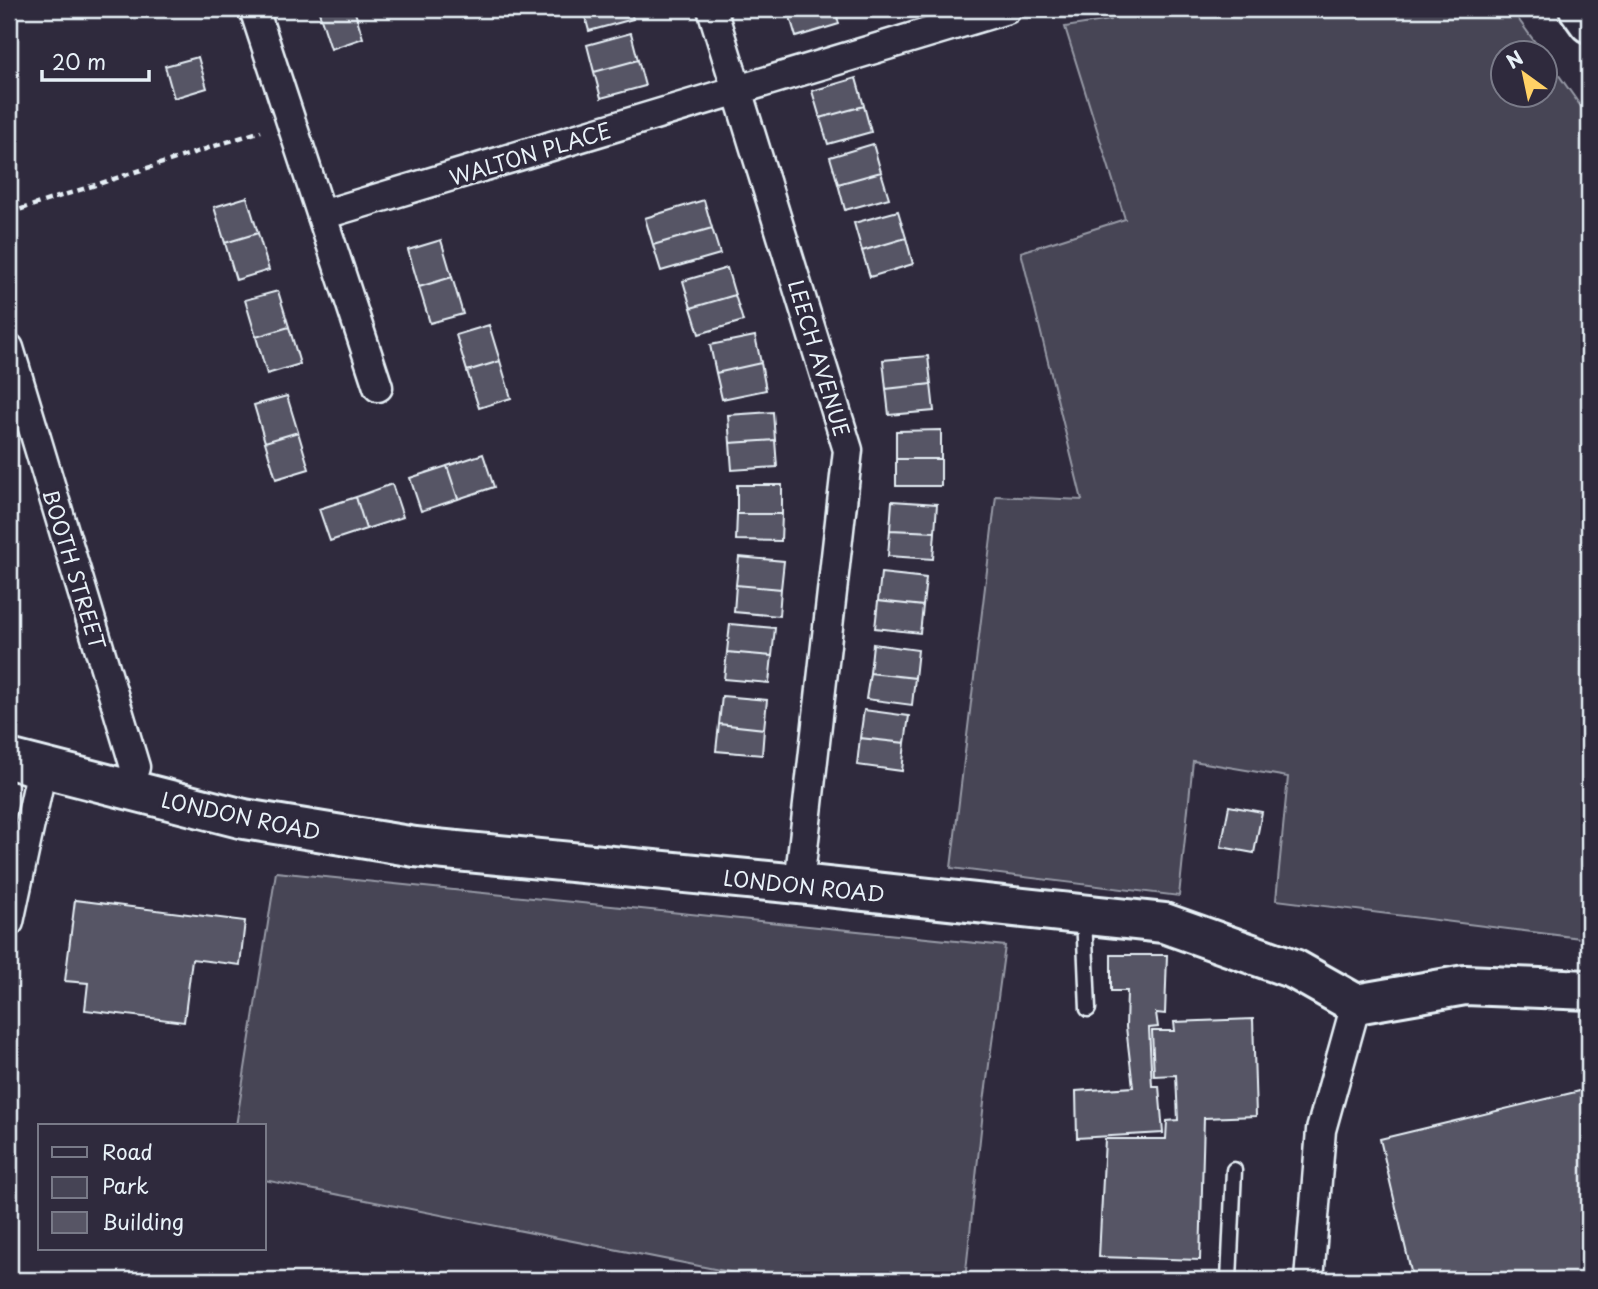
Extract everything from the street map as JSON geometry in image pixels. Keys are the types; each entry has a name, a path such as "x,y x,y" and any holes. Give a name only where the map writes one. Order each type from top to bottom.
{"main road":[{"path":"1579,9 1589,23"},
{"name":"LONDON ROAD","path":"25,764 244,819 415,847 1164,923 1294,969 1356,1004"},
{"path":"1356,1004 1465,985 1589,990"}],"street":[{"path":"254,9 378,387"},
{"name":"LEECH AVENUE","path":"712,9 848,450 799,884"},
{"name":"WALTON PLACE","path":"322,215 1007,9"},
{"name":"BOOTH STREET","path":"9,348 135,767 128,790"},
{"path":"9,922 25,764"},
{"path":"1309,1280 1321,1130 1356,1004"}],"lane":[{"path":"1084,915 1088,1009"},
{"path":"1228,1280 1234,1170"}],"path":[{"path":"9,213 292,121"}],"green space":[{"path":"1119,9 1511,9 1532,38 1490,38 1490,108 1560,108 1560,77 1589,118 1589,939 1276,900 1288,777 1193,761 1179,896 951,868 996,496 1082,500 1021,252 1125,219 1065,27 1110,20"},
{"path":"276,872 1005,946 984,1102 965,1280 770,1280 266,1180 266,1124 236,1124"}],"building":[{"path":"329,9 354,9 363,38 331,49 319,12"},
{"path":"583,9 630,9 633,19 589,31"},
{"path":"835,9 839,24 796,37 788,10"},
{"path":"631,33 638,60 594,72 587,45"},
{"path":"198,57 207,88 174,98 165,66"},
{"path":"638,60 645,86 601,98 594,72"},
{"path":"856,78 864,106 820,118 812,91"},
{"path":"864,106 871,132 828,144 820,118"},
{"path":"873,144 881,172 838,184 830,157"},
{"path":"881,172 889,198 845,210 838,184"},
{"path":"247,197 258,233 225,243 214,207"},
{"path":"704,200 712,228 653,245 645,218"},
{"path":"898,211 906,238 862,251 854,223"},
{"path":"712,228 720,254 661,271 653,245"},
{"path":"258,233 269,270 236,280 225,243"},
{"path":"906,238 913,264 870,277 862,251"},
{"path":"441,240 452,277 419,287 408,250"},
{"path":"727,268 735,295 691,308 683,281"},
{"path":"452,277 463,314 430,323 419,287"},
{"path":"278,291 289,327 256,337 245,300"},
{"path":"735,295 743,321 699,334 691,308"},
{"path":"489,325 500,361 467,371 456,335"},
{"path":"289,327 300,364 267,374 256,337"},
{"path":"755,336 761,363 716,373 710,345"},
{"path":"928,356 931,384 886,389 883,360"},
{"path":"500,361 511,398 479,408 467,371"},
{"path":"761,363 766,390 722,399 716,373"},
{"path":"931,384 934,411 889,415 886,389"},
{"path":"287,396 298,432 265,442 254,405"},
{"path":"773,412 775,440 730,443 728,415"},
{"path":"941,430 941,459 896,459 896,431"},
{"path":"298,432 309,469 276,479 265,442"},
{"path":"775,440 777,467 732,470 730,443"},
{"path":"483,454 494,487 458,499 447,466"},
{"path":"896,459 941,459 941,486 896,486"},
{"path":"447,466 458,499 421,511 410,478"},
{"path":"392,484 403,517 366,529 356,497"},
{"path":"737,485 782,485 782,514 737,514"},
{"path":"356,497 366,529 330,541 319,509"},
{"path":"892,501 937,504 935,532 890,530"},
{"path":"737,514 782,514 781,541 736,540"},
{"path":"890,530 935,532 933,559 888,556"},
{"path":"739,557 784,561 781,589 736,585"},
{"path":"881,573 926,578 923,606 878,601"},
{"path":"736,585 781,589 779,616 734,612"},
{"path":"878,601 923,606 920,633 875,628"},
{"path":"730,624 775,628 772,656 727,652"},
{"path":"873,644 918,650 915,678 870,673"},
{"path":"727,652 772,656 769,683 724,679"},
{"path":"870,673 915,678 912,705 866,699"},
{"path":"722,696 767,700 764,729 719,724"},
{"path":"864,710 909,716 905,743 860,738"},
{"path":"719,724 764,729 762,755 716,751"},
{"path":"860,738 905,743 902,771 857,765"},
{"path":"1229,806 1262,812 1254,853 1221,847"},
{"path":"75,900 245,921 240,965 192,959 184,1022 85,1010 88,983 65,981"},
{"path":"1111,955 1167,955 1165,1014 1156,1013 1158,1027 1149,1028 1152,1086 1159,1086 1163,1133 1077,1138 1076,1091 1133,1087 1126,1027 1127,991 1111,991"},
{"path":"1253,1019 1256,1116 1204,1118 1200,1260 1099,1257 1105,1139 1166,1139 1167,1121 1178,1120 1176,1075 1154,1076 1152,1031 1175,1031 1174,1022"},
{"path":"1584,1090 1589,1110 1589,1276 1569,1280 1413,1280 1380,1139"}]}
